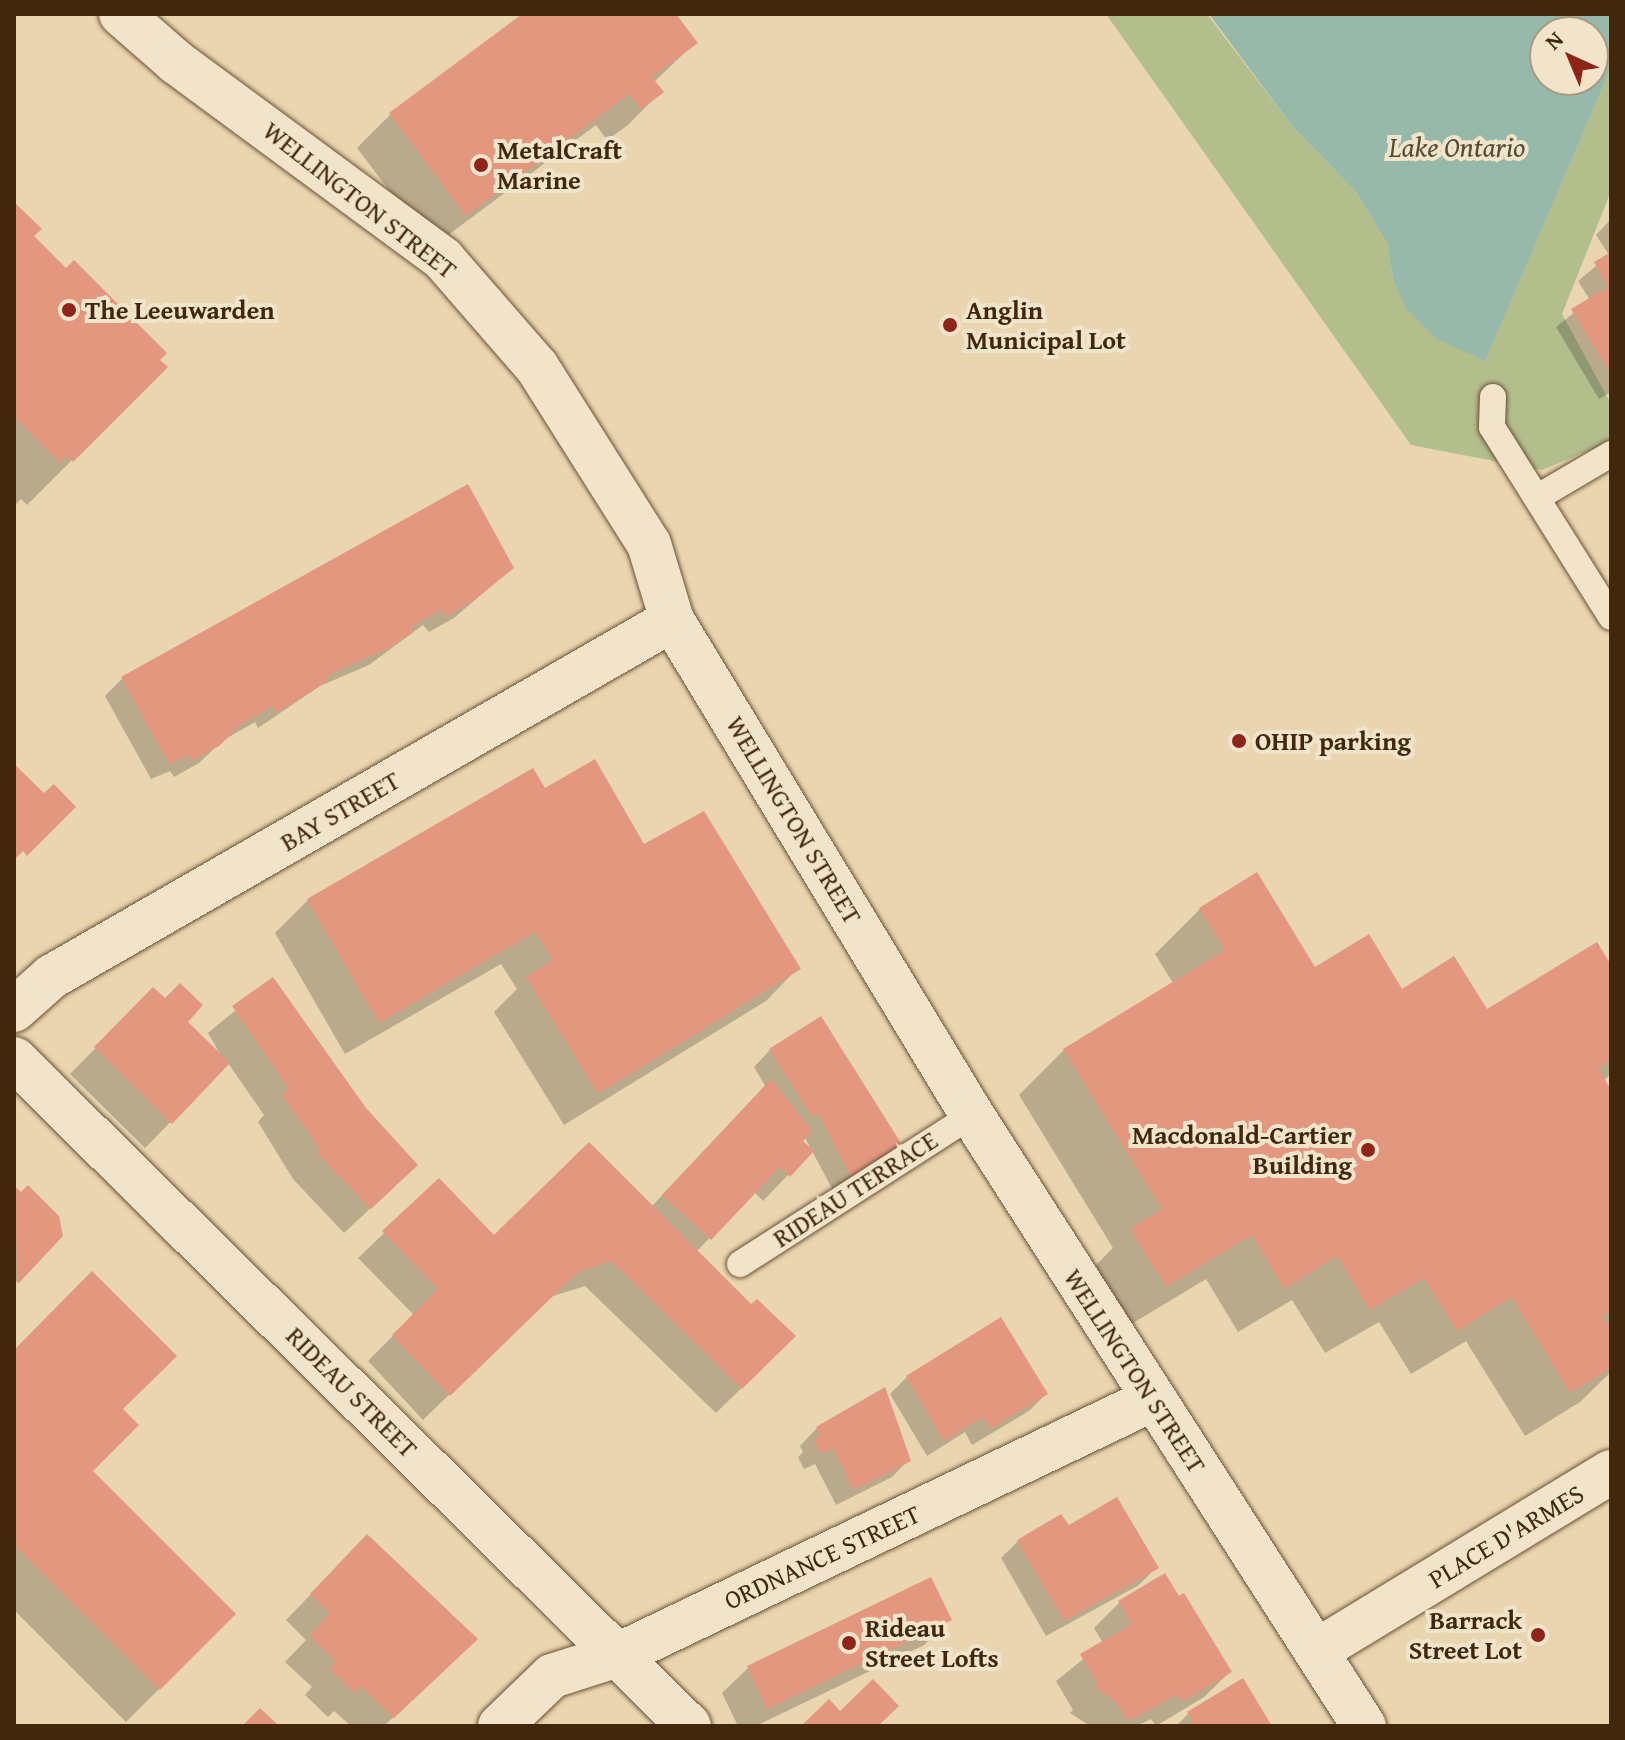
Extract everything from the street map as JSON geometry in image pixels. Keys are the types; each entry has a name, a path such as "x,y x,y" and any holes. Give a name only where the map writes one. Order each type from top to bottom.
{"street":[{"name":"WELLINGTON STREET","path":"121,14 176,62 413,235 492,310 537,367 649,544 672,620 972,1115 1364,1726"},
{"name":"BAY STREET","path":"14,1010 51,977 672,620"},
{"name":"RIDEAU STREET","path":"14,1059 689,1726"},
{"name":"ORDNANCE STREET","path":"500,1726 552,1676 618,1655 1153,1399"},
{"name":"PLACE D'ARMES","path":"1318,1650 1611,1472"}],"lane":[{"path":"1493,397 1492,427 1611,617"},
{"path":"1538,497 1611,454"},
{"name":"RIDEAU TERRACE","path":"740,1264 972,1115"}],"green space":[{"path":"1106,14 1207,14 1292,126 1357,193 1387,243 1393,279 1485,360 1599,96 1609,96 1611,68 1611,191 1562,314 1611,404 1611,441 1542,470 1411,445"}],"water":[{"name":"Lake Ontario","path":"1209,14 1611,14 1609,73 1609,16 1529,16 1529,96 1599,96 1485,361 1437,339 1405,307 1393,279 1387,243 1357,193 1292,126"}],"building":[{"name":"MetalCraft Marine","path":"522,14 676,14 698,43 652,77 664,92 659,96 641,109 629,94 466,216 389,113"},
{"name":"The Leeuwarden","path":"14,202 42,229 34,236 66,268 74,260 167,353 160,360 168,367 73,462 67,456 60,463 14,417"},
{"path":"1611,252 1611,374 1571,309 1608,287 1594,262"},
{"path":"468,484 514,568 473,601 447,616 441,610 411,627 413,632 389,648 328,675 329,680 276,713 273,706 240,725 219,746 191,761 188,755 169,764 121,677"},
{"path":"595,759 644,844 704,811 801,969 598,1094 526,977 553,960 535,932 379,1023 307,899 533,768 545,788"},
{"path":"14,764 44,793 54,784 76,807 27,856 23,851 14,860"},
{"name":"Macdonald-Cartier Building","path":"1257,872 1315,967 1369,934 1402,989 1454,956 1487,1009 1597,942 1611,965 1611,1060 1598,1068 1611,1090 1611,1310 1602,1316 1611,1330 1611,1368 1570,1393 1512,1297 1457,1331 1424,1278 1370,1310 1337,1256 1284,1289 1252,1235 1166,1287 1130,1229 1162,1209 1063,1049 1225,950 1199,908"},
{"path":"273,977 366,1108 418,1165 371,1209 317,1153 320,1149 282,1095 289,1089 232,1006"},
{"path":"180,983 203,1005 188,1022 230,1063 172,1124 94,1047 153,987 165,998"},
{"path":"821,1016 904,1148 853,1181 818,1113 812,1116 769,1049"},
{"path":"771,1079 812,1131 803,1141 814,1151 790,1177 780,1167 711,1240 662,1195"},
{"path":"589,1142 751,1304 757,1299 796,1336 742,1389 611,1261 578,1272 450,1396 392,1335 438,1289 382,1231 439,1178 494,1235"},
{"path":"28,1185 59,1216 63,1236 18,1284 14,1186 21,1192"},
{"path":"92,1271 177,1356 123,1409 139,1425 93,1471 236,1614 160,1690 14,1545 14,1350"},
{"path":"1001,1317 1048,1394 990,1429 983,1417 944,1441 906,1376"},
{"path":"885,1387 911,1461 853,1490 833,1448 821,1454 814,1439 820,1435 816,1427"},
{"path":"1117,1497 1159,1568 1064,1621 1017,1540 1061,1514 1069,1525"},
{"path":"367,1534 478,1639 394,1718 360,1686 355,1693 329,1669 336,1661 309,1636 330,1613 310,1594"},
{"path":"1165,1573 1179,1596 1184,1593 1232,1672 1182,1702 1177,1695 1128,1721 1114,1700 1094,1687 1098,1684 1080,1654 1132,1624 1118,1601"},
{"name":"Rideau Street Lofts","path":"931,1577 952,1620 767,1709 747,1666"},
{"path":"1243,1678 1272,1726 1186,1726 1193,1722 1187,1712"},
{"path":"873,1679 899,1706 878,1726 801,1726 829,1699 840,1711"},
{"path":"260,1708 279,1726 242,1726"}],"place":[{"name":"MetalCraft Marine","path":"481,165"},
{"name":"The Leeuwarden","path":"69,310"},
{"name":"Anglin Municipal Lot","path":"950,325"},
{"name":"OHIP parking","path":"1239,741"},
{"name":"Macdonald-Cartier Building","path":"1368,1150"},
{"name":"Barrack Street Lot","path":"1538,1635"},
{"name":"Rideau Street Lofts","path":"849,1643"}]}
